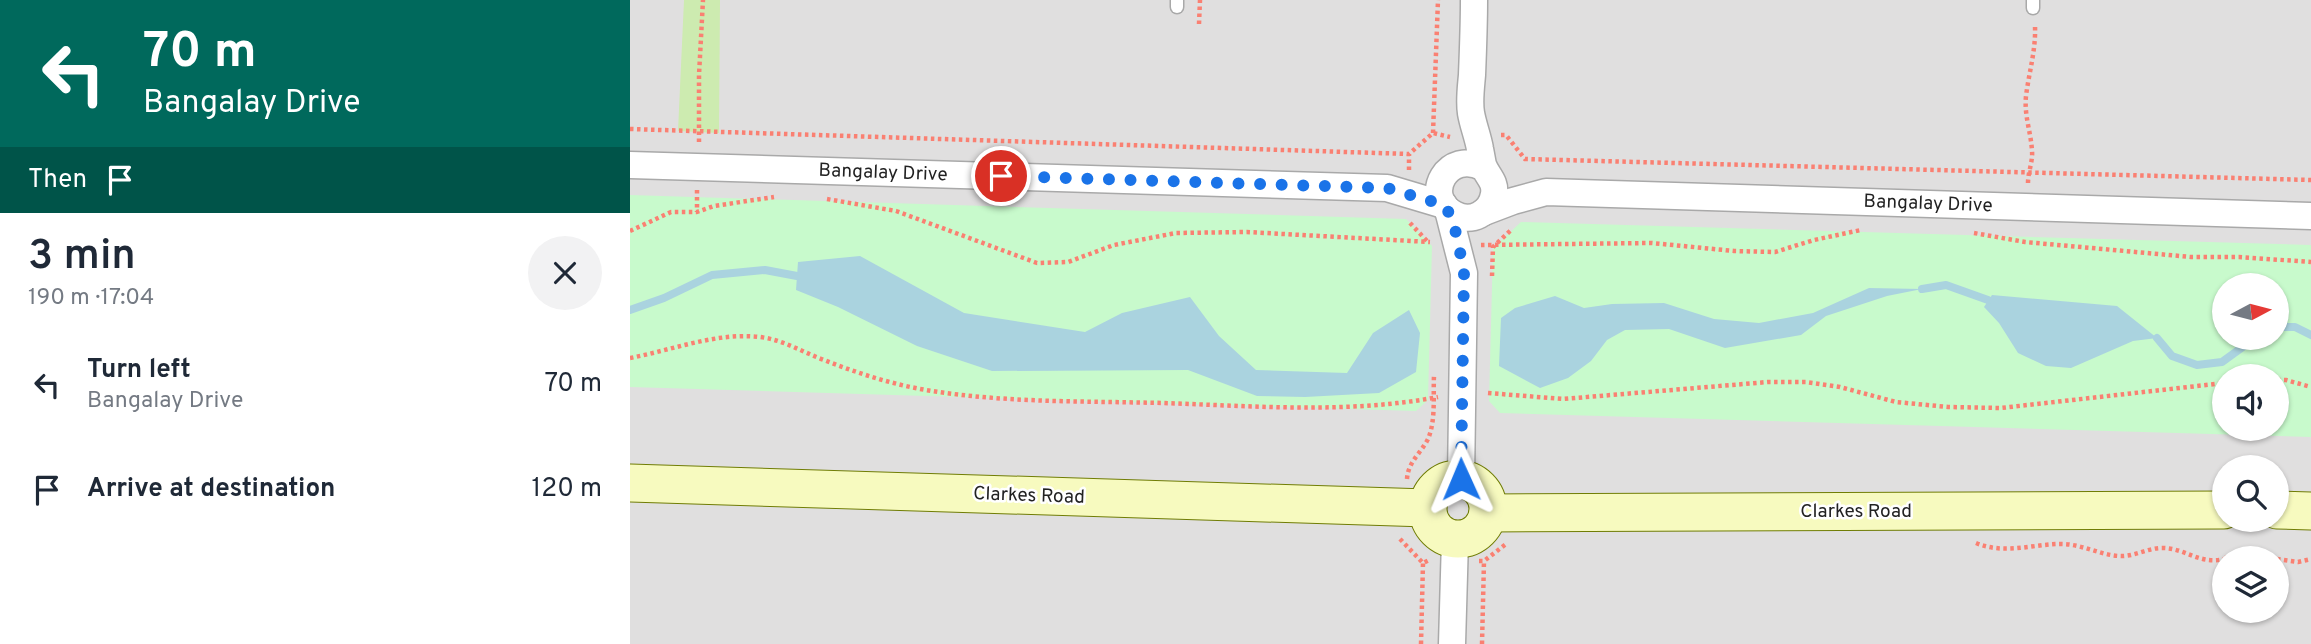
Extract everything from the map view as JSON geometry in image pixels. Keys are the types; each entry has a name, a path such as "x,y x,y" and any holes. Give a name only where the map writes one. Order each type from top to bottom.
{"street":[{"path":"1461,479 1464,273 1482,213 1490,205 1495,188 1486,170 1471,111 1474,0"},
{"path":"1464,273 1439,190 1471,111"},
{"path":"1447,171 1467,162 1486,170"},
{"name":"Bangalay Drive","path":"630,165 1398,181 1447,171"},
{"name":"Bangalay Drive","path":"1486,170 1546,192"},
{"name":"Bangalay Drive","path":"1398,181 1446,208"},
{"name":"Bangalay Drive","path":"1482,213 1546,192 2311,216"},
{"path":"1446,208 1463,218 1482,213"},
{"path":"1451,479 1461,479 1470,481 1484,494 1488,513 1485,522 1473,536 1455,540 1446,537 1432,526 1410,519 1434,489 1451,479"},
{"name":"Clarkes Road","path":"630,483 1410,519"},
{"name":"Clarkes Road","path":"1488,513 2212,510"},
{"path":"2289,510 2311,511"},
{"path":"1452,644 1455,540"}],"path":[{"path":"699,146 699,75 704,0"},
{"path":"1199,24 1200,0"},
{"path":"1433,133 1438,0"},
{"path":"2025,242 2028,171 2032,152 2025,116 2036,42 2033,4"},
{"path":"1398,181 1409,154"},
{"path":"1525,159 1525,167"},
{"path":"697,179 697,212"},
{"path":"630,231 671,212 697,212 714,206 786,196"},
{"path":"821,198 896,211 1037,263 1068,262 1114,245 1176,233 1247,232 1439,242"},
{"path":"1482,246 1651,243 1775,252 1866,229"},
{"path":"1972,233 2025,242 2191,257 2311,261"},
{"path":"630,358 729,337 759,337 788,343 820,359 864,375 926,390 1013,399 1320,407 1372,406 1461,392 1563,399 1768,382 1806,382 1840,387 1896,402 2001,408 2212,384"},
{"path":"2289,381 2311,387"},
{"path":"1410,519 1408,468 1427,441 1432,426 1433,397"},
{"path":"2289,561 2311,559"},
{"path":"1482,644 1484,561"},
{"path":"1421,644 1423,563"}],"shaded area":[{"path":"630,0 2311,0 2311,644 630,644"}],"green space":[{"path":"684,0 720,0 719,133 678,131"},
{"path":"630,195 1406,219 1432,246 1428,400 1416,411 630,387"},
{"path":"1521,222 2311,245 2311,437 2289,436 2289,364 2212,364 2212,434 1500,413 1489,401 1493,248"}],"water":[{"path":"860,256 964,313 1085,332 1122,313 1190,297 1219,336 1256,370 1347,373 1373,333 1409,310 1420,333 1416,372 1379,393 1305,397 1257,396 1188,370 992,371 917,346 838,307 796,290 798,262"},
{"path":"1869,288 1922,289 1887,296 1826,316 1801,335 1725,348 1669,329 1625,330 1607,340 1591,361 1568,378 1540,388 1499,366 1501,318 1515,308 1555,296 1584,308 1612,304 1664,303 1714,319 1759,323 1813,313"},
{"path":"1992,295 2117,306 2157,338 2133,341 2071,368 2046,366 2018,353 1999,323 1984,307"}],"waterway":[{"path":"630,310 664,298 712,275 765,270 797,276"},
{"path":"1922,289 1946,285 1988,300"},
{"path":"2289,327 2311,335"},
{"path":"2157,338 2172,356 2197,365 2222,362 2238,350"}],"route":[{"path":"1001,176 1387,188 1444,205 1457,240 1464,273 1461,479"}]}
